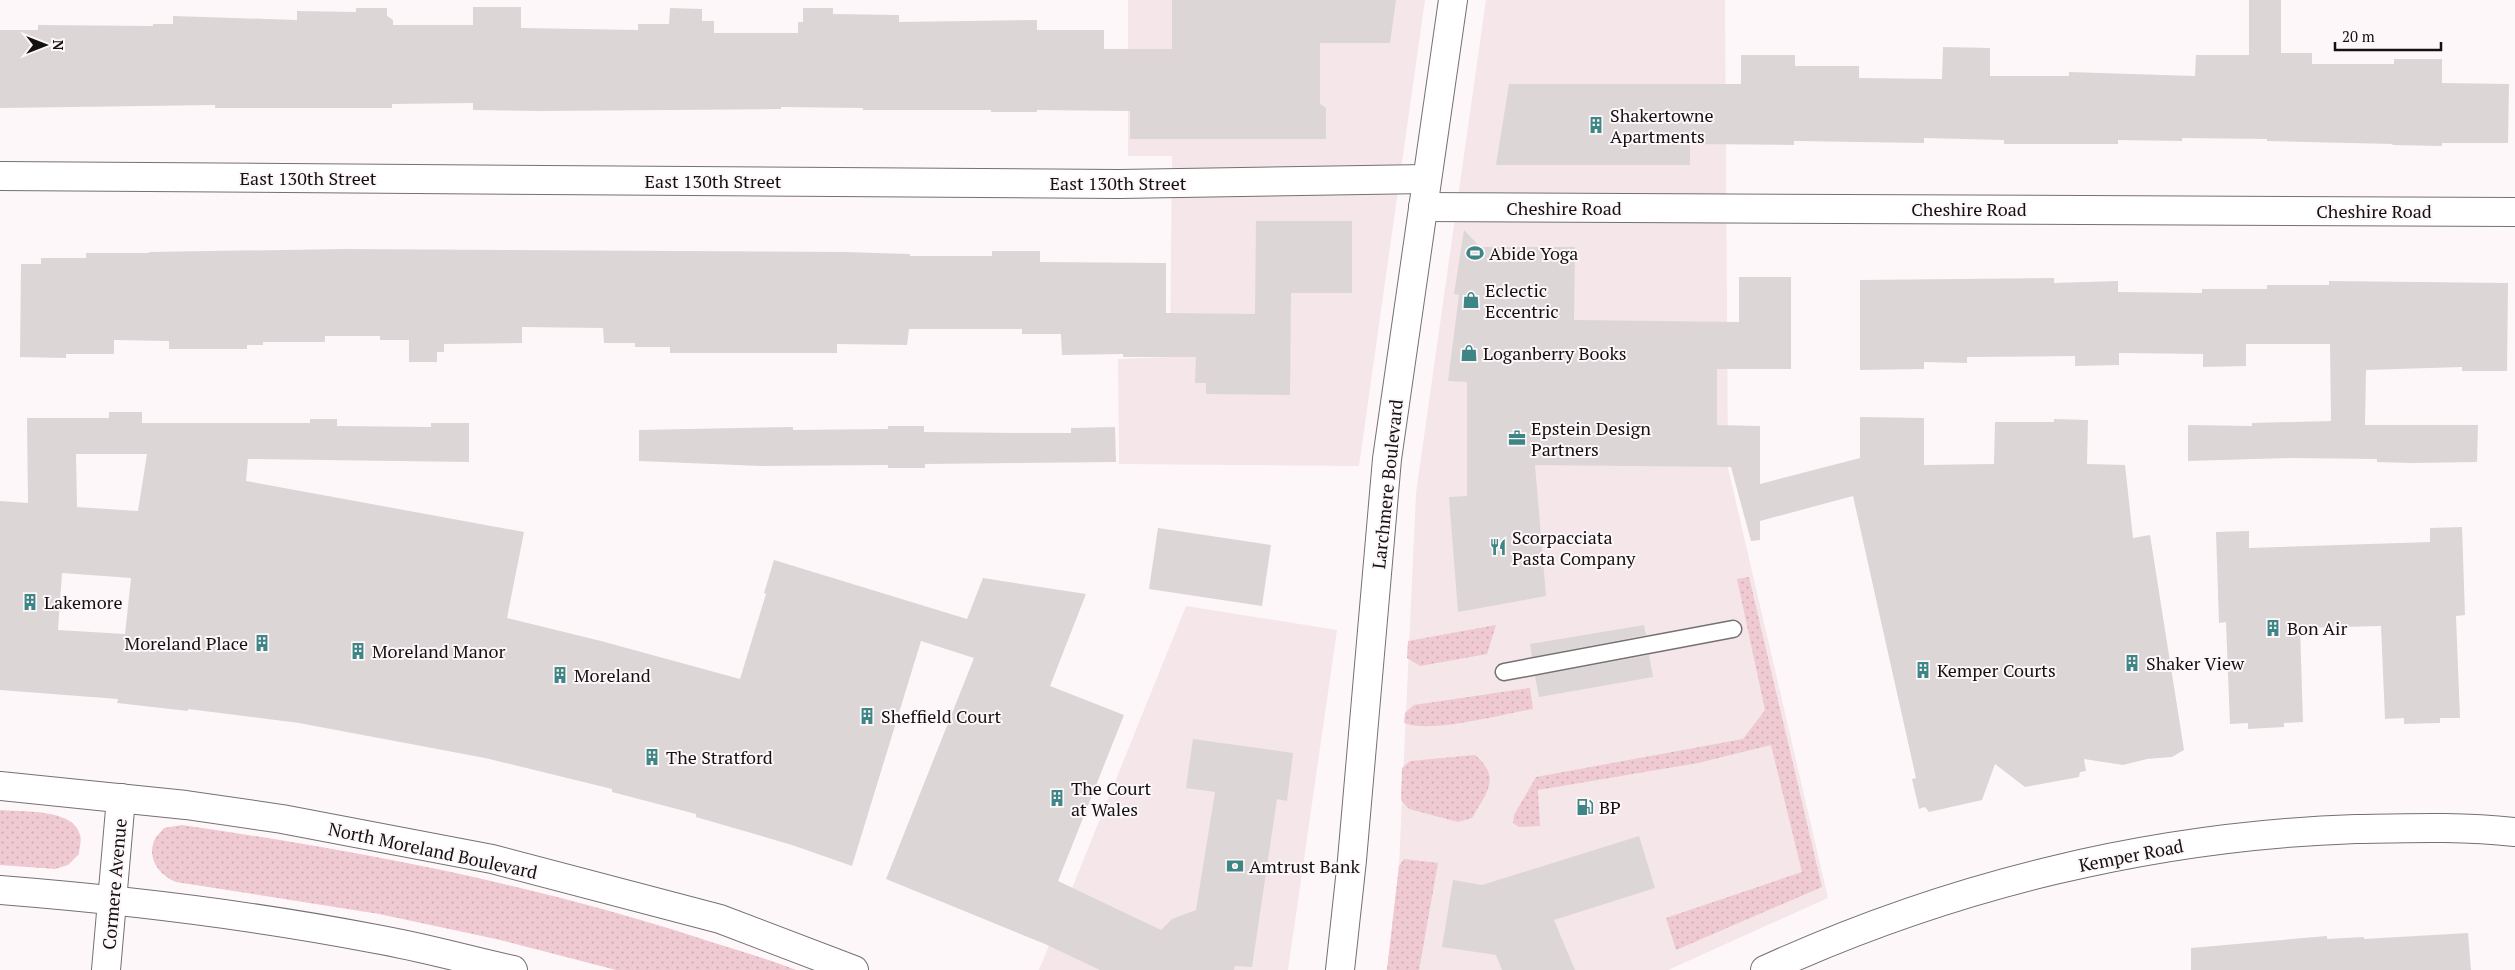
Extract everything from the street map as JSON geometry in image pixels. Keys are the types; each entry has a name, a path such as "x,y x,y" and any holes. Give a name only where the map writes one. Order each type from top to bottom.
{"street":[{"name":"Larchmere Boulevard","path":"1340,970 1352,860 1387,459 1453,0"},
{"name":"East 130th Street","path":"0,176 1109,184 1426,179"},
{"name":"Cheshire Road","path":"1423,207 2515,212"},
{"name":"North Moreland Boulevard","path":"0,786 121,798 282,819 492,859 720,920 854,970"},
{"name":"Cormere Avenue","path":"106,970 121,798"},
{"name":"Kemper Road","path":"1765,970 1834,940 1958,895 2109,857 2202,842 2311,831 2414,827 2515,832"},
{"path":"0,890 112,898 322,929 379,939 513,970"}],"lane":[{"path":"1504,672 1733,629"}],"shaded area":[{"path":"1128,0 1425,0 1359,466 1119,464 1118,359 1170,357 1172,156 1128,156"},
{"path":"1486,0 1725,0 1728,468 1828,898 1668,970 1387,970 1399,866 1416,493"},
{"path":"1749,577 1822,887 1676,950 1666,918 1802,872 1771,745 1698,763 1538,790 1540,826 1519,827 1513,823 1514,815 1536,777 1743,739 1765,710 1737,579"},
{"path":"1186,606 1337,630 1288,970 1039,970"},
{"path":"1496,625 1487,654 1420,666 1407,658 1408,641"},
{"path":"1530,688 1533,709 1448,725 1416,726 1404,723 1405,713 1414,705"},
{"path":"1475,755 1483,763 1490,778 1486,793 1472,818 1458,822 1409,809 1401,800 1402,768 1410,761"},
{"path":"0,810 46,813 68,820 76,826 80,835 79,854 68,865 55,869 0,865"},
{"path":"182,825 312,845 505,884 633,918 796,970 616,970 496,939 379,914 176,882 156,866 152,848 155,839 164,828"},
{"path":"1404,859 1438,863 1419,970 1387,970 1399,866"}],"building":[{"path":"1172,0 1396,0 1390,43 1320,43 1320,104 1326,108 1326,139 1130,139 1130,111 1037,110 1037,112 991,112 991,110 863,110 863,108 781,107 781,109 539,111 473,110 473,103 392,104 392,108 215,108 215,105 0,108 0,30 38,30 38,25 153,26 153,24 173,24 173,16 297,20 297,11 356,12 356,8 387,8 387,16 393,20 393,25 473,25 473,7 521,7 521,28 638,30 638,24 669,24 670,8 702,9 702,21 714,21 714,33 798,33 798,22 803,22 803,8 833,8 833,14 899,15 899,22 1037,20 1037,30 1104,30 1104,49 1172,49"},
{"path":"2249,0 2281,0 2281,53 2312,53 2312,64 2394,64 2394,59 2442,59 2442,83 2509,84 2508,143 2442,143 2442,146 2267,141 2267,139 2182,138 2182,141 2118,140 2118,144 2004,144 2004,140 1924,138 1924,143 1794,141 1794,145 1690,144 1690,165 1496,165 1509,84 1741,84 1741,55 1795,55 1795,66 1859,66 1859,78 1942,79 1943,47 1990,48 1990,76 2069,76 2069,72 2195,76 2196,55 2249,55"},
{"path":"1256,221 1352,221 1352,293 1291,293 1290,395 1206,394 1206,383 1195,383 1196,357 1123,357 1123,354 1062,355 1061,334 1022,334 1022,329 909,329 907,345 837,344 837,353 670,353 670,347 635,347 635,343 604,343 603,328 522,327 522,343 444,344 444,352 437,352 437,362 409,362 409,340 380,340 380,336 325,336 325,342 263,342 263,345 247,345 247,349 169,349 169,341 114,340 114,354 66,354 66,358 20,357 21,264 41,264 41,258 86,258 86,253 344,249 845,252 910,254 910,256 992,256 992,251 1040,251 1040,262 1166,263 1166,313 1255,314"},
{"path":"1464,230 1480,247 1575,247 1574,320 1739,322 1739,277 1791,277 1791,369 1717,369 1717,425 1760,426 1760,484 1860,458 1860,417 1924,418 1924,465 1994,464 1995,422 2054,422 2054,419 2088,420 2087,464 2125,465 2133,538 2150,535 2184,750 2172,757 2147,759 2123,765 2084,759 2086,771 2080,772 2079,777 2025,787 1995,764 1982,800 1929,812 1925,807 1919,809 1912,779 1916,778 1853,496 1760,521 1760,540 1751,541 1731,467 1535,465 1546,596 1458,612 1449,497 1467,496 1467,382 1448,381 1459,295 1454,294"},
{"path":"2054,278 2054,283 2118,281 2118,292 2202,293 2202,289 2267,289 2267,285 2329,285 2329,281 2508,283 2507,371 2462,371 2462,367 2366,370 2365,425 2478,425 2477,462 2411,463 2377,462 2377,459 2291,458 2188,461 2188,425 2252,426 2252,423 2331,421 2330,344 2246,344 2246,366 2203,367 2203,354 2119,353 2119,365 2075,366 2075,356 1967,357 1967,363 1924,362 1924,369 1860,370 1860,280"},
{"path":"109,412 142,412 142,423 310,423 310,419 337,419 337,426 431,427 431,423 469,423 469,462 248,459 246,481 524,532 507,618 601,641 740,679 766,594 764,593 774,560 967,619 983,578 1086,594 1050,686 1124,715 1058,881 1161,930 1172,919 1196,910 1215,792 1186,788 1193,739 1293,753 1287,801 1277,799 1252,967 1235,966 1234,970 1100,970 1045,944 886,879 974,658 921,641 852,866 792,845 696,817 696,814 612,792 612,789 485,758 299,723 188,709 188,711 117,703 118,699 0,690 0,501 28,503 27,418 109,418","holes":["76,454 147,454 138,511 77,507","62,573 131,578 125,634 58,630"]},
{"path":"888,426 924,426 924,432 1024,433 1071,433 1071,428 1115,427 1116,462 925,464 925,468 888,468 888,465 761,466 639,461 639,430 793,427 793,430 888,429"},
{"name":"Bon Air","path":"2462,527 2465,615 2456,616 2460,718 2440,718 2440,723 2404,724 2404,718 2385,719 2381,626 2300,628 2303,722 2284,723 2284,727 2248,729 2248,723 2230,724 2226,622 2219,623 2216,532 2249,531 2249,548 2430,542 2430,528"},
{"path":"1158,528 1271,545 1262,606 1149,589"},
{"path":"1644,625 1646,635 1532,657 1530,644"},
{"path":"1649,655 1653,677 1539,697 1535,676"},
{"path":"1639,836 1655,888 1554,920 1575,970 1502,970 1496,955 1442,947 1453,880 1482,885"},
{"path":"2468,933 2471,970 2191,970 2191,948 2327,936 2327,939 2364,937 2364,939"}],"place":[{"name":"Shakertowne Apartments","path":"1596,125"},
{"name":"Abide Yoga","path":"1475,253"},
{"name":"Eclectic Eccentric","path":"1471,300"},
{"name":"Loganberry Books","path":"1469,353"},
{"name":"Epstein Design Partners","path":"1517,438"},
{"name":"Scorpacciata Pasta Company","path":"1498,547"},
{"name":"Lakemore","path":"30,602"},
{"name":"Bon Air","path":"2273,628"},
{"name":"Moreland Place","path":"262,643"},
{"name":"Moreland Manor","path":"358,651"},
{"name":"Shaker View","path":"2132,663"},
{"name":"Kemper Courts","path":"1923,670"},
{"name":"Moreland","path":"560,675"},
{"name":"Sheffield Court","path":"867,716"},
{"name":"The Stratford","path":"652,757"},
{"name":"The Court at Wales","path":"1057,798"},
{"name":"BP","path":"1585,807"},
{"name":"Amtrust Bank","path":"1235,866"}]}
